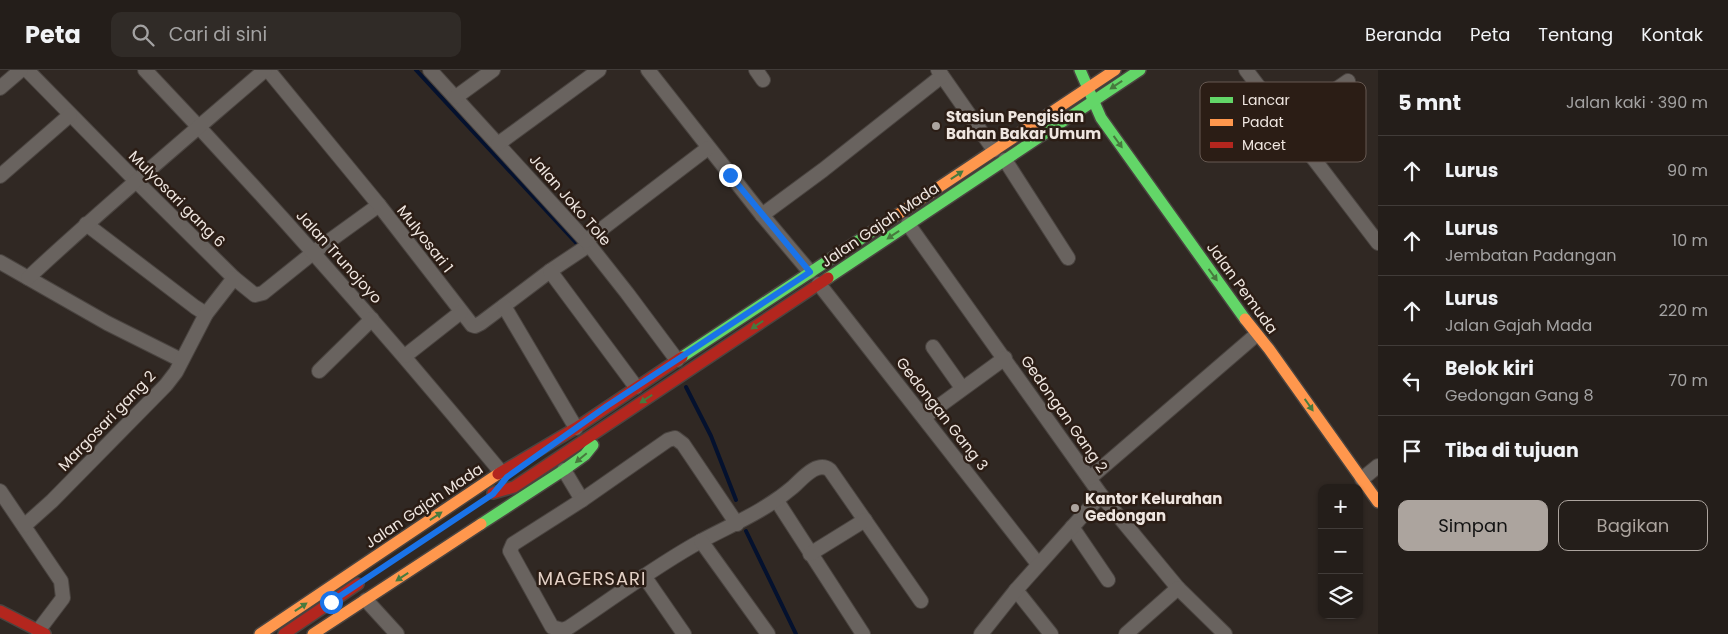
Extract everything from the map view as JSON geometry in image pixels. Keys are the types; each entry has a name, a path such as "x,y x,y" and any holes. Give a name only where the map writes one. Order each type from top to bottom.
{"main road":[{"name":"Jalan Pemuda","path":"1080,70 1101,118 1378,502"},
{"name":"Jalan Gajah Mada","path":"263,633 501,472 576,428 1115,70"},
{"name":"Jalan Gajah Mada","path":"607,406 507,477 489,496 514,487 908,224 1006,162 1140,70"},
{"name":"Jalan Gajah Mada","path":"313,634 564,470 585,455 613,421"},
{"path":"284,634 365,579"},
{"path":"0,611 42,632"}],"street":[{"path":"0,88 21,70"},
{"name":"Mulyosari gang 6","path":"27,70 234,278 255,295 261,295 314,252"},
{"name":"Jalan Trunojoyo","path":"146,70 314,252 405,356 501,472"},
{"path":"28,278 86,224 266,70"},
{"name":"Mulyosari 1","path":"266,70 379,205 461,312 475,326 585,246 708,148"},
{"name":"Jalan Joko Tole","path":"430,70 498,144 627,293 677,360"},
{"path":"456,97 493,70"},
{"path":"498,144 599,70"},
{"path":"648,70 708,148 810,272"},
{"path":"1246,70 1255,82"},
{"path":"762,215 823,170 940,73 994,150"},
{"path":"0,176 70,115"},
{"path":"1006,162 1068,258"},
{"path":"1317,162 1378,243"},
{"path":"314,252 379,205"},
{"path":"86,224 206,314"},
{"name":"Gedongan Gang 2","path":"908,224 1005,358 1101,496 1178,588 1225,634"},
{"path":"0,262 107,323 181,360"},
{"path":"550,271 636,387"},
{"name":"Margosari gang 2","path":"24,526 52,501 166,385 176,372 206,314 234,278"},
{"name":"Gedongan Gang 3","path":"819,284 1038,564"},
{"path":"504,306 576,428"},
{"path":"405,356 461,312"},
{"path":"319,370 372,319"},
{"path":"1090,478 1256,335"},
{"path":"932,347 962,388"},
{"path":"924,417 1005,358"},
{"path":"737,524 683,444 675,438 668,440 582,500 513,544 510,548 511,554 552,627 558,630 568,628 644,576 701,541 737,524 777,501 816,467 826,467 830,470 921,601"},
{"path":"1362,479 1378,466"},
{"path":"564,470 582,500"},
{"path":"0,491 61,581 63,598 42,632"},
{"path":"981,634 1038,564 1101,496"},
{"path":"777,501 863,634"},
{"path":"810,554 865,520"},
{"path":"1072,527 1108,580"},
{"path":"701,541 768,634"},
{"path":"644,576 684,634"},
{"path":"1126,634 1178,588"},
{"path":"1016,590 1051,634"},
{"path":"366,600 397,634"}],"waterway":[{"path":"416,70 580,247"},
{"path":"686,387 711,436 736,500"},
{"path":"746,531 796,634"}],"traffic: fast":[{"path":"1080,70 1101,118 1245,319"},
{"path":"828,278 1140,70"},
{"path":"682,357 876,229"},
{"path":"481,524 564,470 585,455 593,445"}],"traffic: slow":[{"path":"876,229 1115,70"},
{"path":"1245,319 1269,349 1378,502"},
{"path":"260,634 498,474"},
{"path":"313,634 481,524"}],"traffic: jam":[{"path":"493,493 514,487 828,278"},
{"path":"498,474 576,428 682,357"},
{"path":"284,634 358,584"},
{"path":"0,611 45,634"}],"place":[{"name":"Stasiun Pengisian Bahan Bakar Umum","path":"936,126"},
{"name":"Kantor Kelurahan Gedongan","path":"1075,508"}],"district":[{"name":"MAGERSARI","path":"592,579"}],"route":[{"path":"331,602 493,494 507,477 607,406 810,272 730,175"}]}
